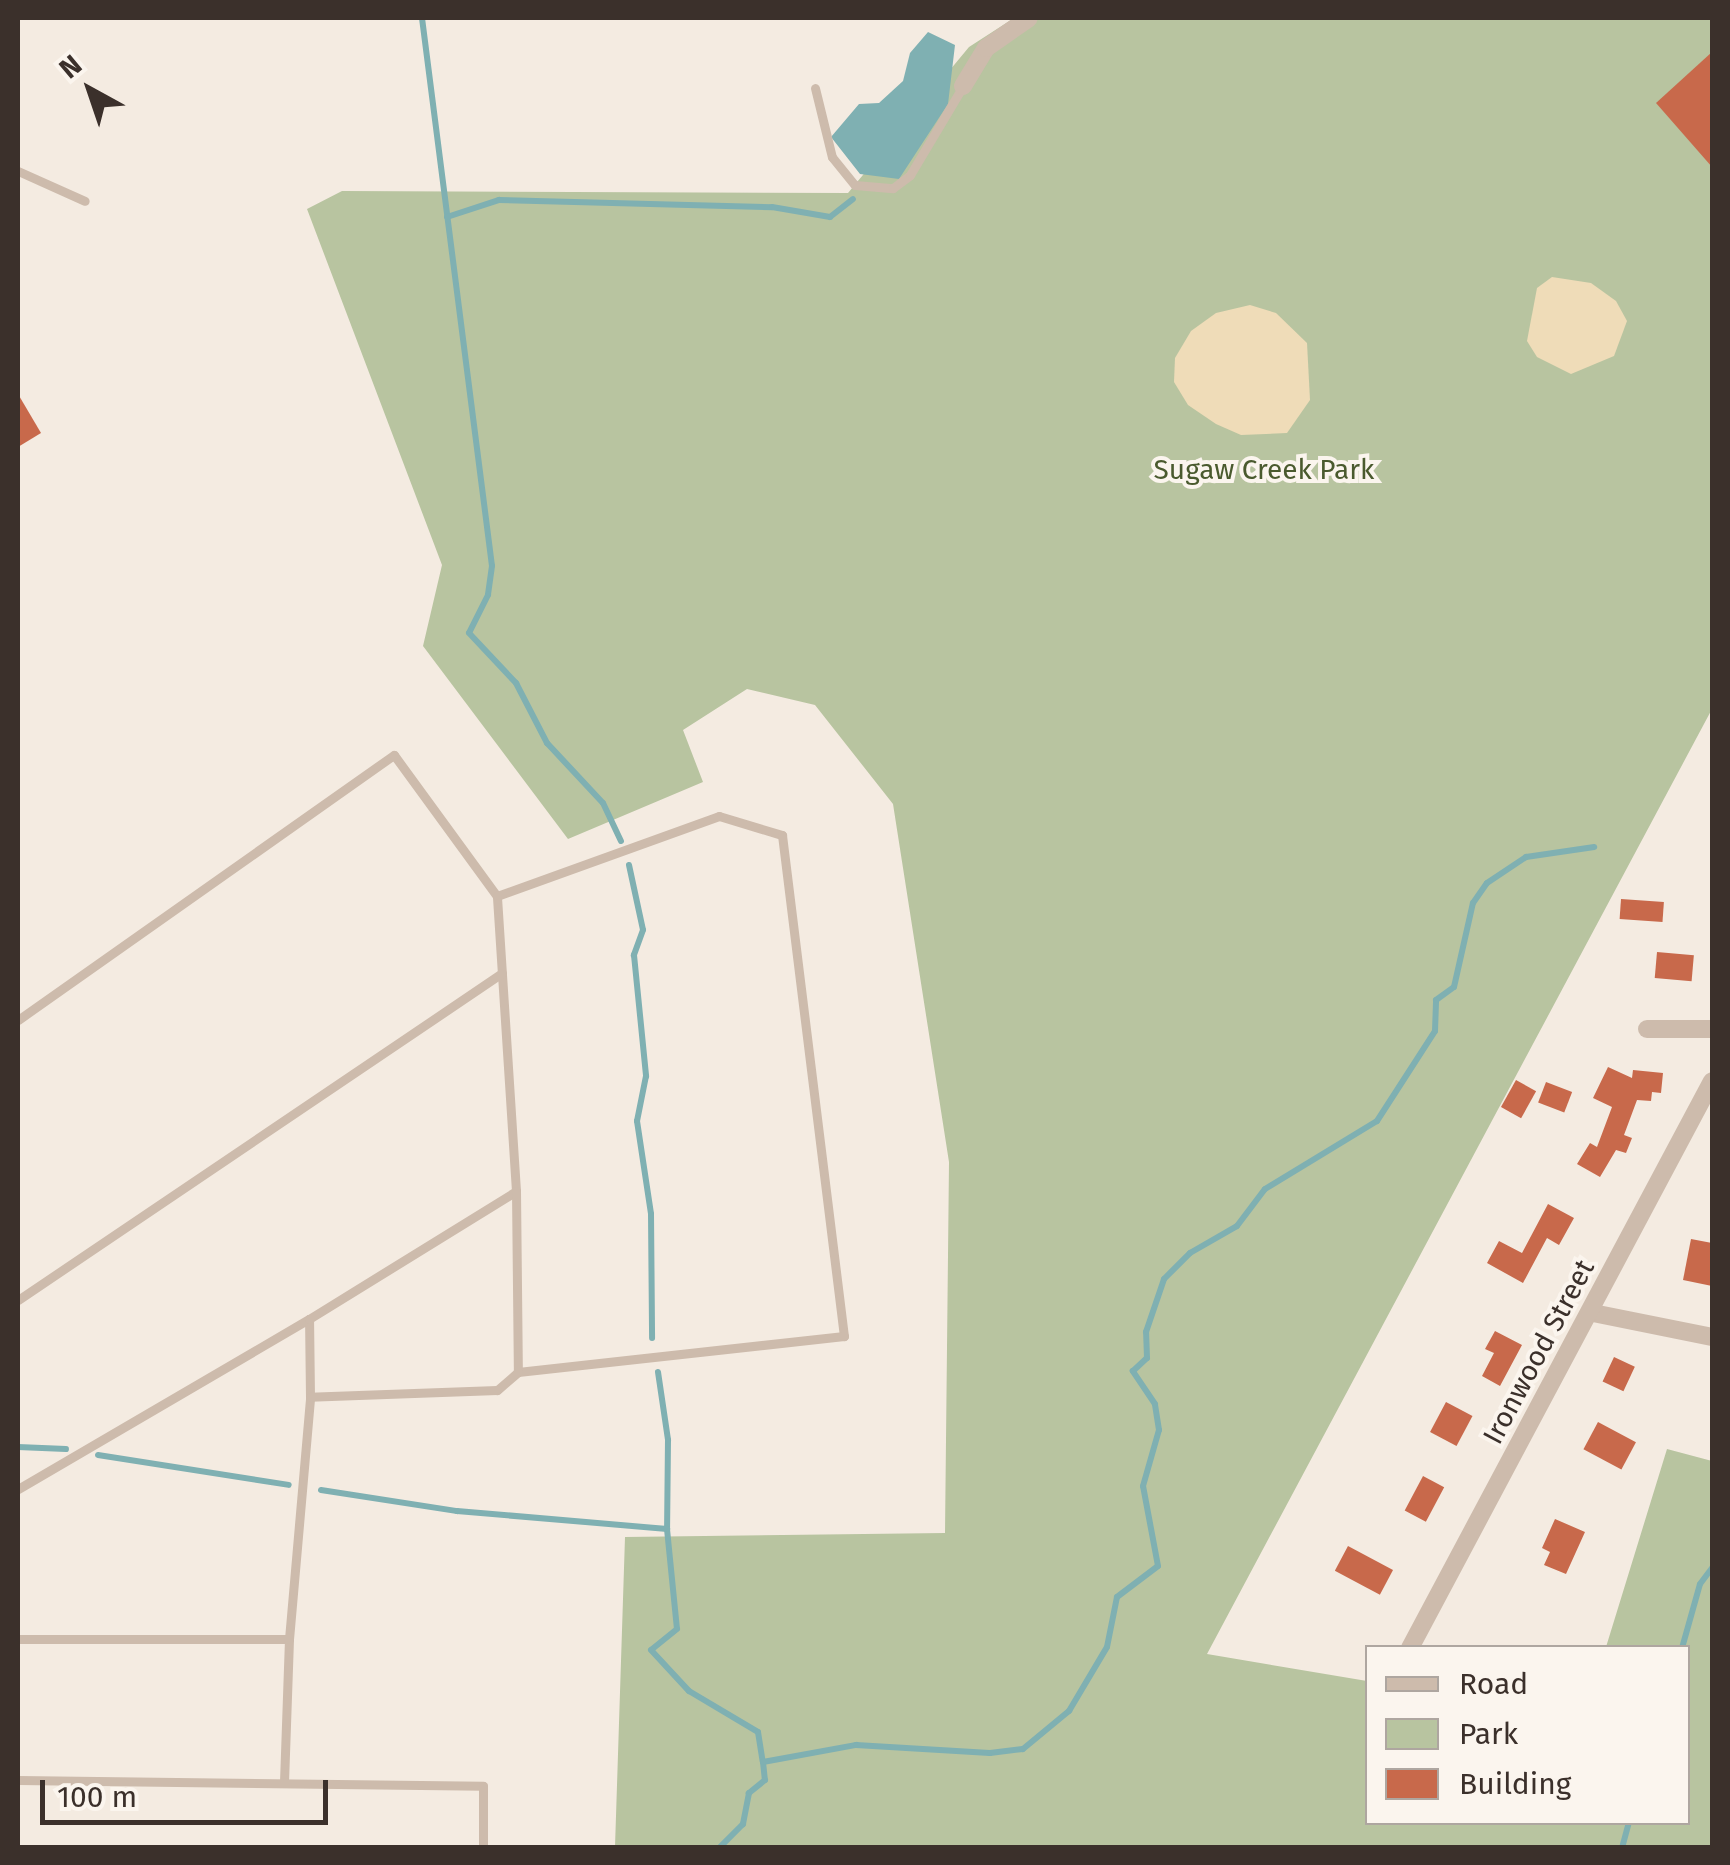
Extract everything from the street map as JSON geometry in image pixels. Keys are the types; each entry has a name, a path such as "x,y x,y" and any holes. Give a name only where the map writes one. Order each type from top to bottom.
{"street":[{"path":"963,86 986,48 1028,18"},
{"path":"1647,1030 1712,1029"},
{"name":"Ironwood Street","path":"1412,1645 1593,1313 1712,1081"},
{"path":"1593,1313 1712,1338"}],"lane":[{"path":"815,88 832,157 855,185 892,188 910,175 963,86"},
{"path":"18,171 85,201"},
{"path":"18,1020 394,755 497,896 516,1191 518,1372"},
{"path":"310,1396 498,1390 518,1372 844,1336 782,835 719,816 497,896"},
{"path":"18,1300 502,973"},
{"path":"18,1489 309,1319 516,1191"},
{"path":"284,1783 288,1639 310,1396 309,1319"},
{"path":"18,1639 288,1639"},
{"path":"18,1780 483,1786 483,1848"}],"green space":[{"name":"Sugaw Creek Park","path":"1014,18 1712,18 1712,709 1207,1654 1365,1681 1365,1825 1690,1825 1690,1645 1607,1645 1667,1449 1712,1461 1712,1847 615,1847 625,1537 945,1533 949,1162 893,804 815,705 747,689 683,730 703,782 568,839 423,646 442,565 307,209 342,191 848,193 969,47"}],"sand":[{"path":"1552,277 1591,283 1616,301 1627,321 1614,356 1571,374 1537,357 1527,341 1537,288"},
{"path":"1250,305 1276,313 1307,343 1310,400 1287,433 1241,435 1216,424 1188,405 1174,382 1175,358 1191,331 1216,313"}],"water":[{"path":"928,32 955,45 948,104 899,179 860,174 831,137 859,104 879,103 903,81 910,53"}],"building":[{"path":"1712,52 1712,167 1656,103"},
{"path":"18,394 41,433 18,447"},
{"path":"1621,899 1664,902 1663,922 1620,919"},
{"path":"1657,952 1694,955 1692,981 1655,978"},
{"path":"1608,1067 1632,1078 1633,1070 1663,1073 1661,1093 1652,1092 1651,1101 1637,1100 1624,1135 1632,1138 1626,1153 1616,1150 1600,1177 1577,1164 1590,1143 1597,1147 1612,1107 1593,1098"},
{"path":"1516,1080 1536,1091 1521,1118 1501,1107"},
{"path":"1546,1082 1572,1092 1564,1113 1538,1103"},
{"path":"1548,1204 1574,1218 1559,1245 1547,1238 1523,1283 1487,1263 1499,1241 1522,1253"},
{"path":"1691,1239 1712,1243 1712,1286 1683,1280"},
{"path":"1495,1331 1522,1345 1500,1386 1482,1376 1494,1353 1485,1349"},
{"path":"1614,1357 1635,1367 1623,1391 1603,1381"},
{"path":"1446,1402 1472,1416 1457,1446 1430,1432"},
{"path":"1598,1422 1636,1442 1621,1470 1583,1449"},
{"path":"1423,1476 1444,1487 1426,1522 1405,1510"},
{"path":"1555,1519 1585,1532 1566,1574 1544,1565 1550,1552 1542,1548"},
{"path":"1348,1546 1393,1570 1380,1595 1335,1571"}],"waterway":[{"path":"422,18 492,566 488,595 469,633 516,683 547,743 603,803 621,841"},
{"path":"447,217 499,200 772,207 830,217 853,199"},
{"path":"763,1762 856,1745 990,1753 1023,1749 1069,1711 1107,1647 1117,1597 1158,1566 1143,1486 1159,1430 1155,1404 1133,1371 1147,1358 1146,1332 1164,1279 1190,1253 1237,1226 1265,1189 1377,1121 1435,1031 1436,1000 1454,987 1473,903 1487,883 1526,857 1594,847"},
{"path":"629,865 643,930 634,955 646,1076 637,1121 651,1214 652,1338"},
{"path":"658,1372 668,1440 667,1529 677,1629 651,1650 689,1691 758,1732 763,1762 765,1780 749,1793 743,1824 719,1848"},
{"path":"18,1447 66,1449"},
{"path":"98,1455 289,1485"},
{"path":"321,1490 457,1511 667,1529"},
{"path":"1683,1645 1700,1584 1712,1568"},
{"path":"1622,1848 1628,1825"}]}
